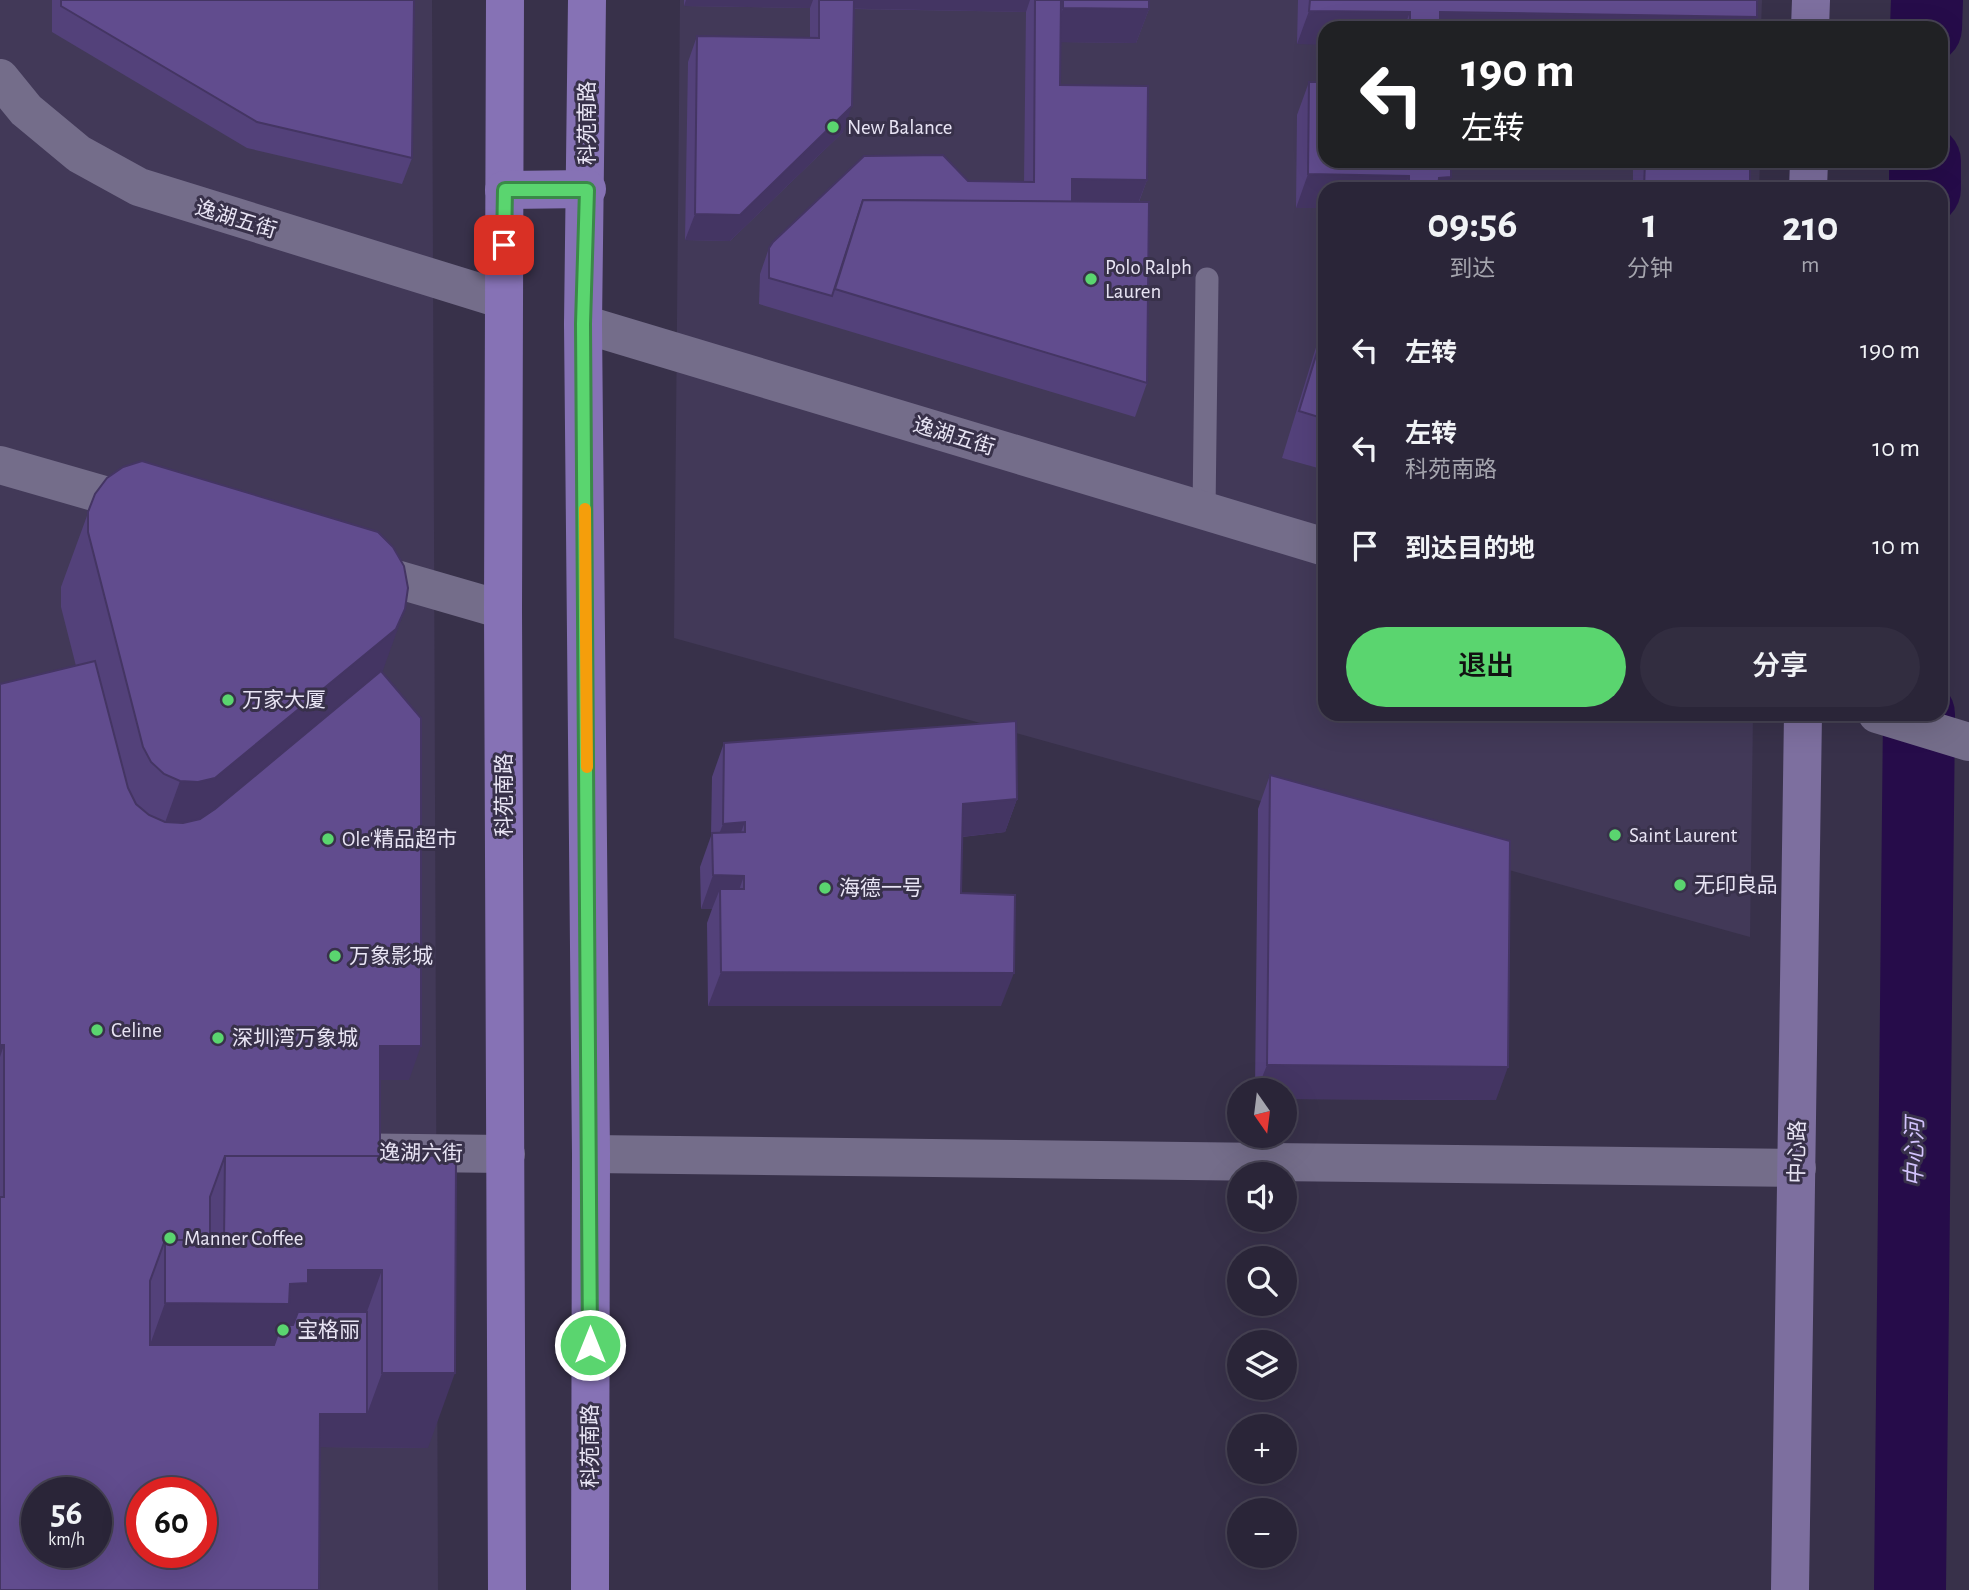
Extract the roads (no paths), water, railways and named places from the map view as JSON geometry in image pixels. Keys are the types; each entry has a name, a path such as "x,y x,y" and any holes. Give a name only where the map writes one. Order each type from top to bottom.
{"main road":[{"name":"科苑南路","path":"505,0 503,610 507,1590"},
{"name":"科苑南路","path":"587,0 587,190 583,324 591,1154 590,1590"},
{"path":"1810,21 1811,0"},
{"path":"505,190 587,190"},
{"name":"中心路","path":"1790,1590 1803,721"}],"street":[{"name":"逸湖五街","path":"0,78 26,110 79,154 139,187 504,300"},
{"name":"逸湖五街","path":"583,324 1318,545"},
{"path":"0,465 174,515"},
{"path":"322,558 503,610"},
{"path":"1900,721 1969,742"},
{"name":"逸湖六街","path":"293,1152 506,1154"},
{"path":"591,1154 1797,1168"}],"lane":[{"path":"1204,511 1207,279"}],"waterway":[{"name":"中心河","path":"1926,21 1927,0"},
{"name":"中心河","path":"1925,168 1925,182"},
{"name":"中心河","path":"1910,1590 1919,721"}],"place":[{"name":"New Balance","path":"833,127"},
{"name":"Polo Ralph Lauren","path":"1091,279"},
{"name":"万家大厦","path":"228,700"},
{"name":"Saint Laurent","path":"1615,835"},
{"name":"Ole'精品超市","path":"328,839"},
{"name":"无印良品","path":"1680,885"},
{"name":"海德一号","path":"825,888"},
{"name":"万象影城","path":"335,956"},
{"name":"Celine","path":"97,1030"},
{"name":"深圳湾万象城","path":"218,1038"},
{"name":"Manner Coffee","path":"170,1238"},
{"name":"宝格丽","path":"283,1330"}]}
